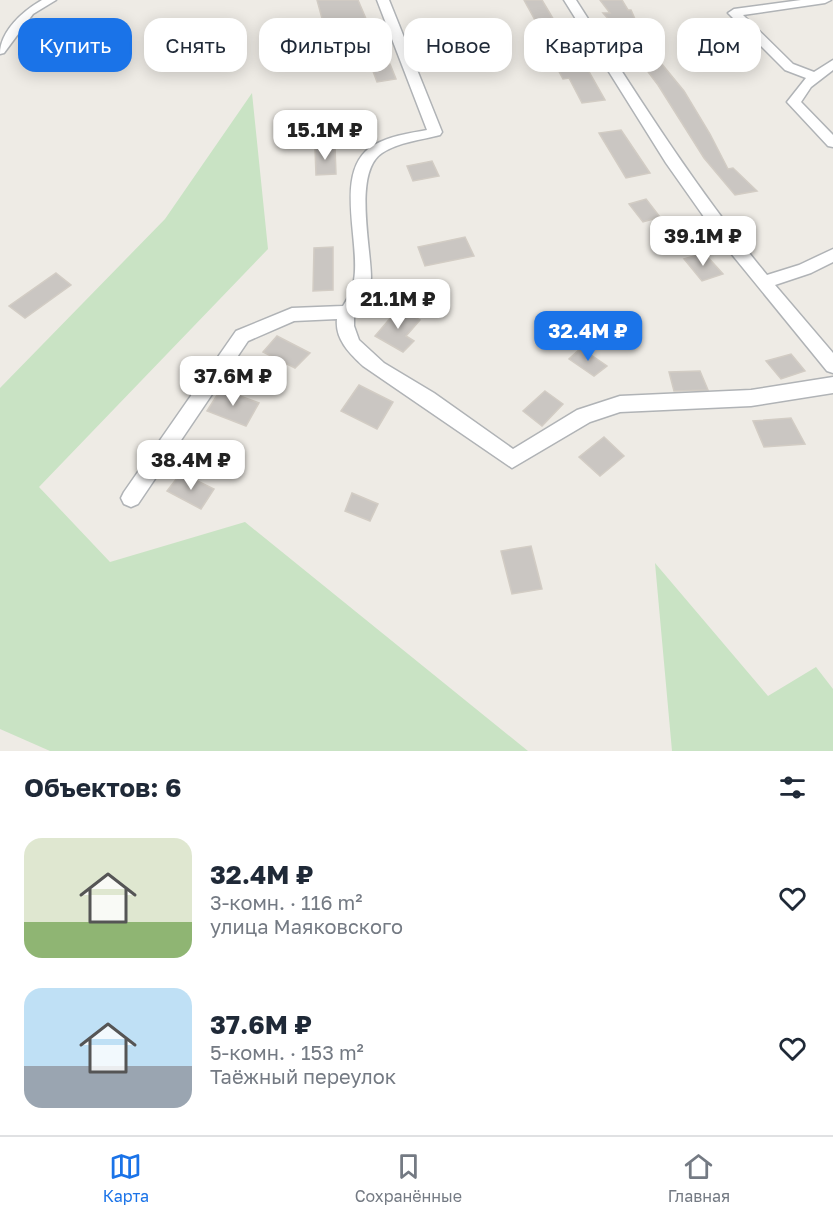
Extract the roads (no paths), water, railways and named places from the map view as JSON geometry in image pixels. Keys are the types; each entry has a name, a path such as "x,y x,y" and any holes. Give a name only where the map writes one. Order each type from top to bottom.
{"street":[{"path":"0,50 28,12 50,0"},
{"path":"383,0 435,132 387,144 374,151 365,160 359,189 363,281 347,312 344,328 353,345 375,364 512,459 560,433 584,416 620,404 751,398 833,385"},
{"path":"570,0 671,160 727,237 833,366"},
{"path":"815,77 789,67 734,13 826,0 833,2"},
{"path":"833,64 806,84 794,102 833,143"},
{"path":"764,282 805,269 833,255"},
{"path":"131,498 242,336 292,315 347,312"}]}
